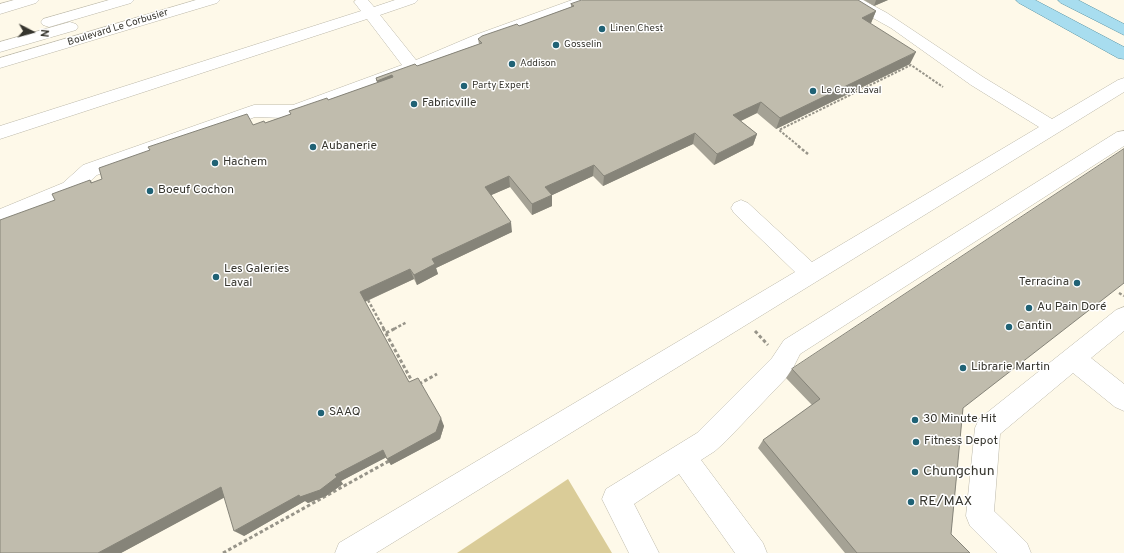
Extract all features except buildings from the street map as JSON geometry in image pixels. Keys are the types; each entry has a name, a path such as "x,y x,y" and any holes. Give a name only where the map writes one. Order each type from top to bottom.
{"main road":[{"path":"1024,0 1124,54"},
{"path":"1066,0 1121,26"}],"street":[{"path":"0,8 32,0"},
{"path":"0,36 126,0"},
{"name":"Boulevard Le Corbusier","path":"0,47 162,0"},
{"name":"Boulevard Le Corbusier","path":"0,52 178,0"},
{"name":"Boulevard Le Corbusier","path":"0,63 212,0"},
{"path":"0,133 366,6 410,0"},
{"path":"0,218 70,188 90,170 254,111 286,112 296,110 456,51 481,38 586,0"},
{"path":"851,0 866,7 946,58 968,75 1053,128"},
{"path":"366,6 412,66"},
{"path":"349,553 1053,128 1119,93"},
{"path":"645,553 616,499 706,442 784,361 792,347 1124,137"},
{"path":"741,208 811,274"},
{"path":"1017,553 980,516 988,428 1124,316"},
{"path":"1073,358 1124,399"},
{"path":"682,457 753,553"}],"path":[{"path":"808,154 779,130 911,65 944,87"},
{"path":"368,300 414,386 437,374"},
{"path":"741,316 784,361"},
{"path":"386,333 407,322"},
{"path":"223,553 389,461"}],"shaded area":[{"path":"568,479 612,553 457,553"}],"place":[{"name":"Linen Chest","path":"602,29"},
{"name":"Gosselin","path":"556,45"},
{"name":"Addison","path":"512,64"},
{"name":"Party Expert","path":"464,86"},
{"name":"Le Crux Laval","path":"813,91"},
{"name":"Fabricville","path":"414,104"},
{"name":"Aubanerie","path":"313,147"},
{"name":"Hachem","path":"215,163"},
{"name":"Boeuf Cochon","path":"150,191"},
{"name":"Les Galeries Laval","path":"216,277"},
{"name":"Terracina","path":"1077,283"},
{"name":"Au Pain Doré","path":"1029,308"},
{"name":"Cantin","path":"1009,327"},
{"name":"Librarie Martin","path":"963,368"},
{"name":"SAAQ","path":"321,413"},
{"name":"30 Minute Hit","path":"915,420"},
{"name":"Fitness Depot","path":"916,442"},
{"name":"Chungchun","path":"915,472"},
{"name":"RE/MAX","path":"911,502"}]}
